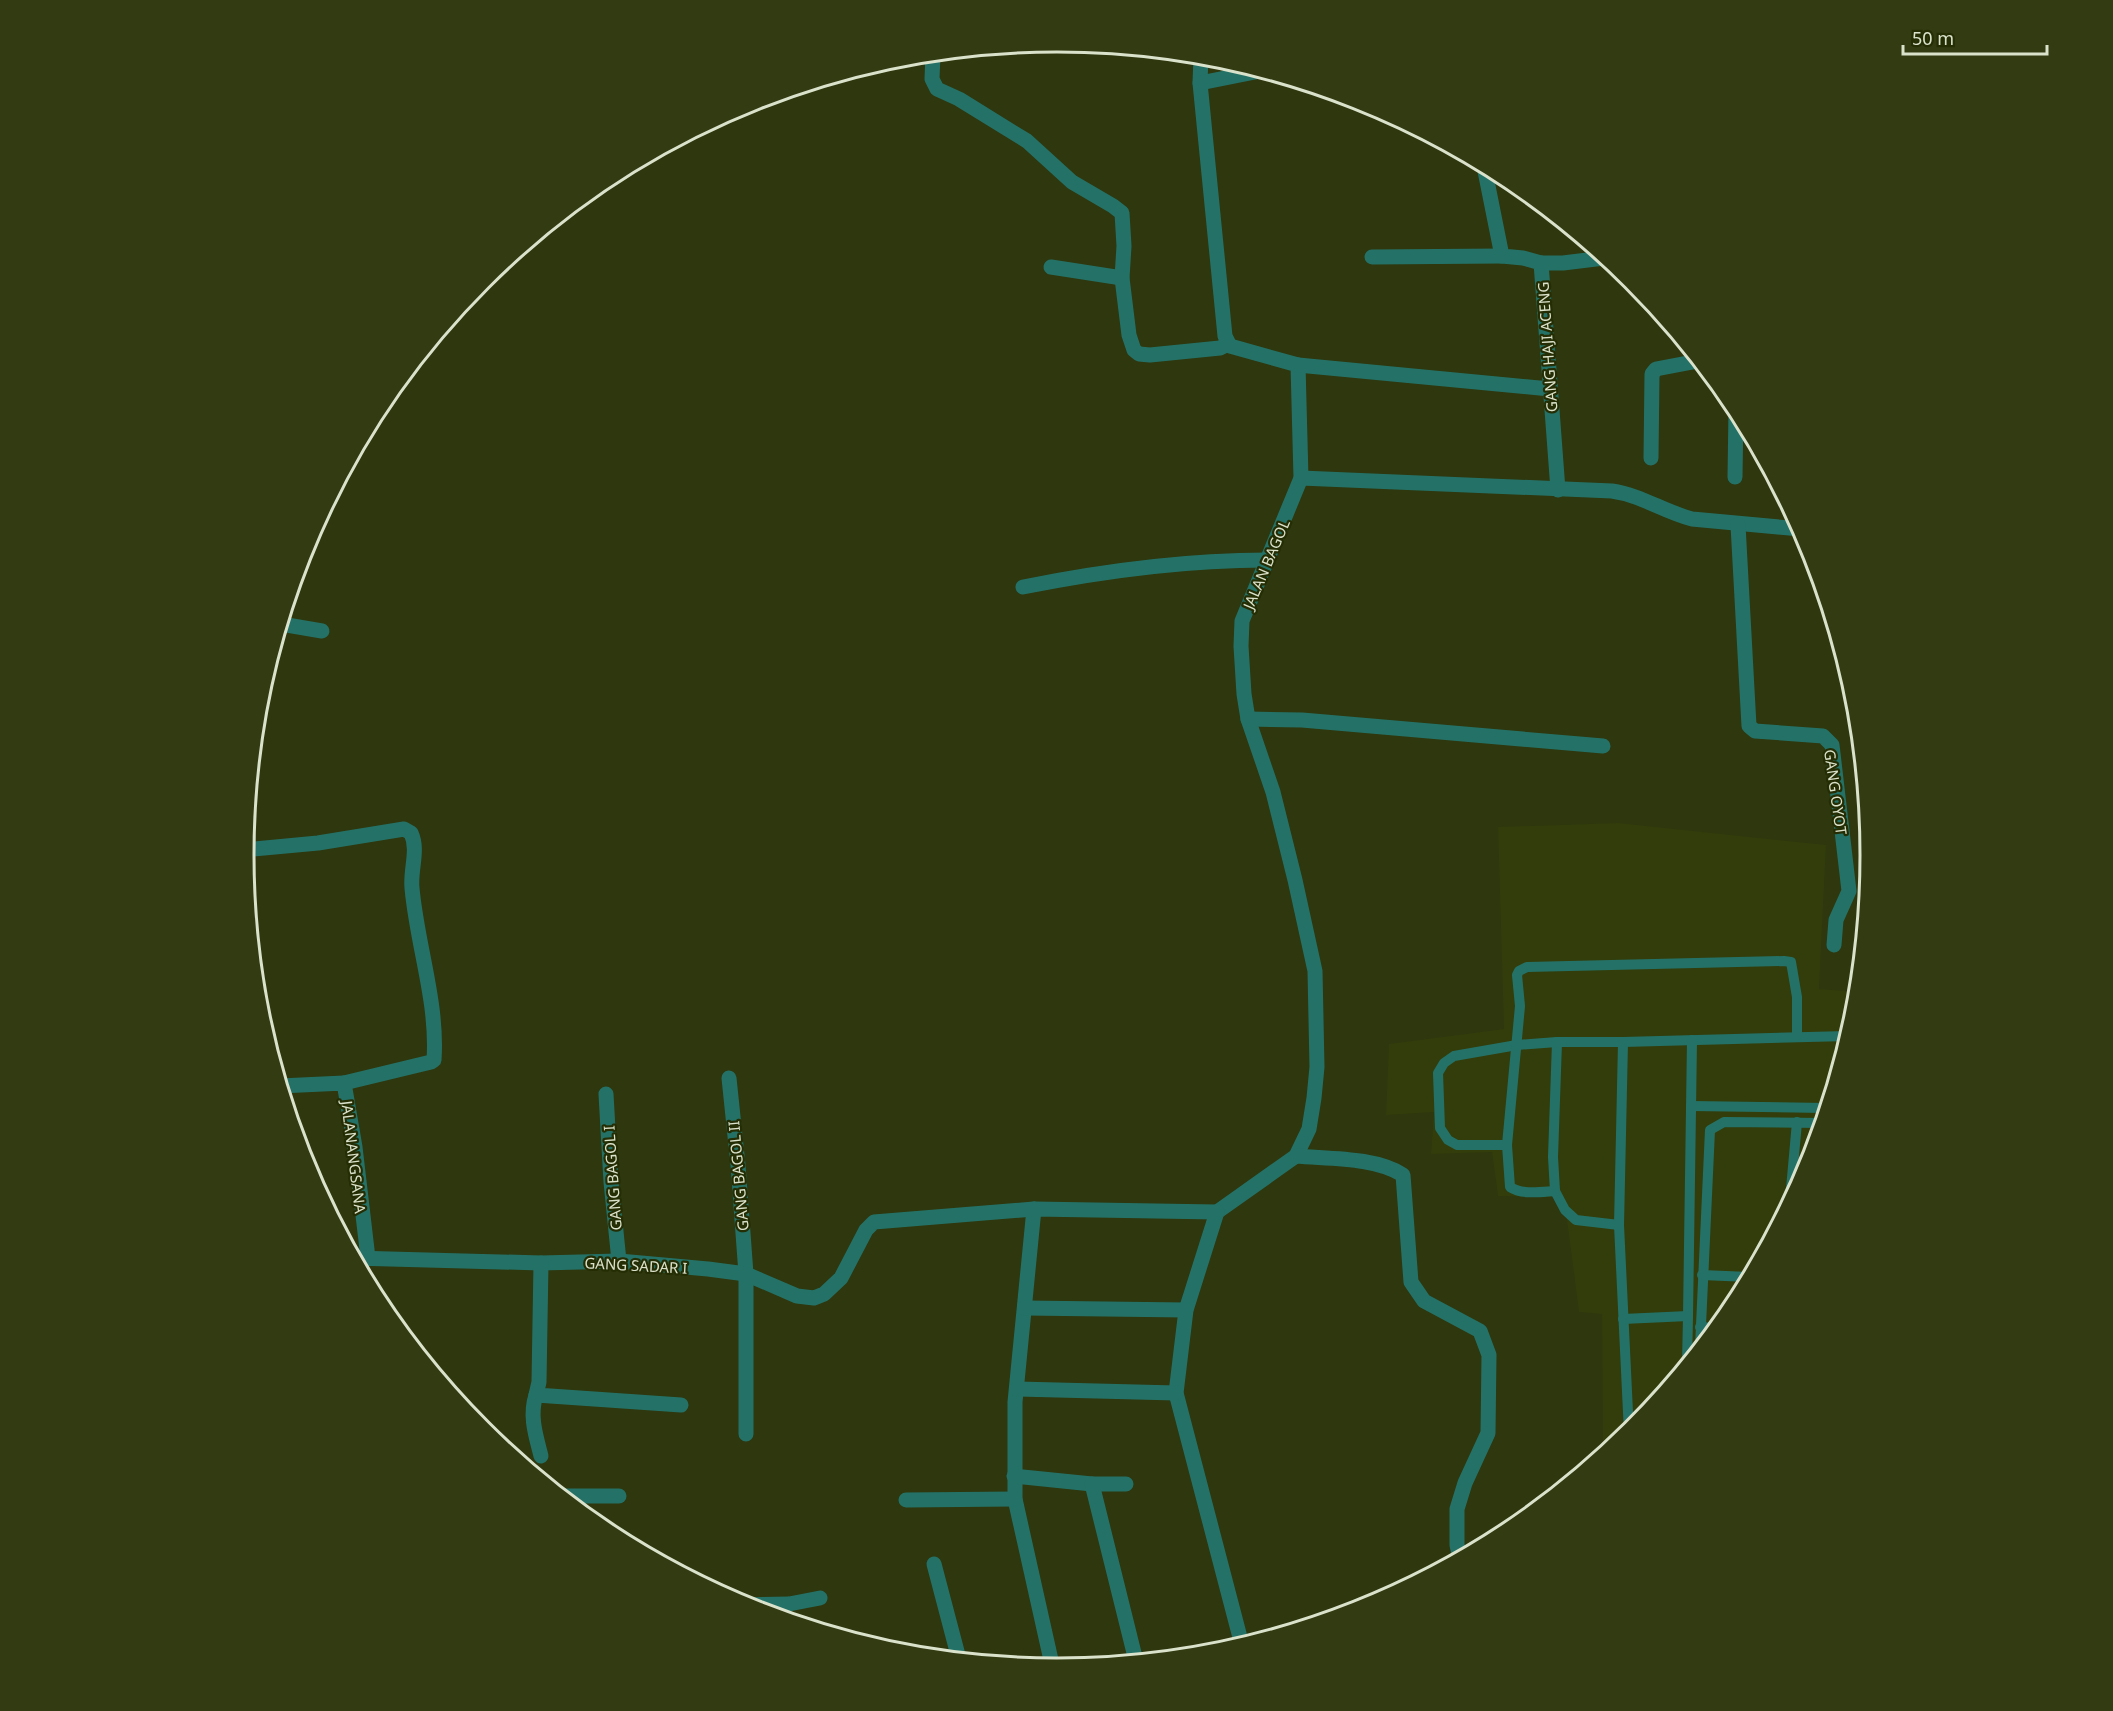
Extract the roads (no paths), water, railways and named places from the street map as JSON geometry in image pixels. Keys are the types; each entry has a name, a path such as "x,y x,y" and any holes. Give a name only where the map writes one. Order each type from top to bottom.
{"street":[{"path":"933,62 933,82 937,89 958,99 1027,141 1072,182 1119,210 1124,219 1122,278 1130,342 1139,354 1149,356 1197,351 1223,347 1228,344 1298,365 1550,389"},
{"path":"1200,66 1225,336 1228,344"},
{"path":"1200,83 1241,75"},
{"path":"1486,178 1502,256"},
{"name":"GANG HAJI ACENG","path":"1372,257 1502,256 1524,258 1541,263 1558,490"},
{"path":"1541,263 1594,259"},
{"path":"1051,267 1122,278"},
{"path":"1651,458 1652,374 1656,369 1690,362"},
{"path":"1298,365 1301,478 1624,493 1678,515 1738,525 1789,528"},
{"path":"1735,477 1736,428"},
{"name":"JALAN BAGOL","path":"1217,1212 1296,1156 1309,1129 1314,1098 1317,1067 1315,971 1273,792 1248,719 1241,646 1242,621 1301,478"},
{"name":"GANG OYOT","path":"1738,525 1749,726 1755,731 1823,736 1832,746 1849,891 1836,920 1834,945"},
{"path":"1023,587 1073,577 1162,566 1224,560 1268,560"},
{"path":"288,625 322,631"},
{"path":"1248,719 1302,720 1602,746"},
{"path":"254,849 318,843 404,830 411,833 414,840 412,886 433,1016 434,1060 344,1083"},
{"name":"GANG BAGOL II","path":"729,1078 746,1274 746,1434"},
{"name":"JALANANGSANA","path":"288,1086 344,1083 355,1147 361,1257"},
{"name":"GANG BAGOL I","path":"606,1094 611,1182 619,1261"},
{"path":"1296,1156 1374,1163 1393,1168 1403,1175 1411,1282 1424,1301 1480,1331 1486,1344 1489,1355 1488,1433 1465,1483 1457,1509 1458,1551"},
{"path":"1051,1658 1015,1499 1014,1476 1015,1410 1034,1209 1217,1212 1186,1310 1176,1393 1240,1637"},
{"name":"GANG SADAR I","path":"362,1258 542,1263 619,1261 746,1274 797,1296 814,1298 824,1294 841,1278 866,1230 874,1222 1034,1209"},
{"path":"541,1456 532,1406 539,1382 542,1263"},
{"path":"1025,1308 1186,1310"},
{"path":"1018,1389 1176,1393"},
{"path":"536,1395 681,1405"},
{"path":"1014,1476 1092,1484 1126,1484"},
{"path":"1092,1484 1134,1655"},
{"path":"572,1496 619,1496"},
{"path":"906,1500 1015,1499"},
{"path":"934,1564 956,1652"},
{"path":"768,1604 789,1604 820,1598"}],"lane":[{"path":"1555,1191 1527,1192 1510,1187 1507,1145 1520,1006 1517,975 1519,971 1527,967 1791,962 1797,997 1797,1036"},
{"path":"1507,1145 1457,1144 1448,1140 1440,1128 1438,1073 1444,1063 1454,1056 1517,1045 1557,1042 1838,1036"},
{"path":"1687,1352 1692,1040"},
{"path":"1557,1042 1553,1157 1555,1191 1565,1210 1576,1220 1619,1225"},
{"path":"1623,1042 1619,1225 1628,1419"},
{"path":"1691,1106 1819,1108"},
{"path":"1700,1336 1710,1130 1724,1122 1814,1123"},
{"path":"1792,1176 1797,1122"},
{"path":"1702,1275 1740,1277"},
{"path":"1623,1319 1688,1316"},
{"path":"1700,1327 1706,1327"}]}
